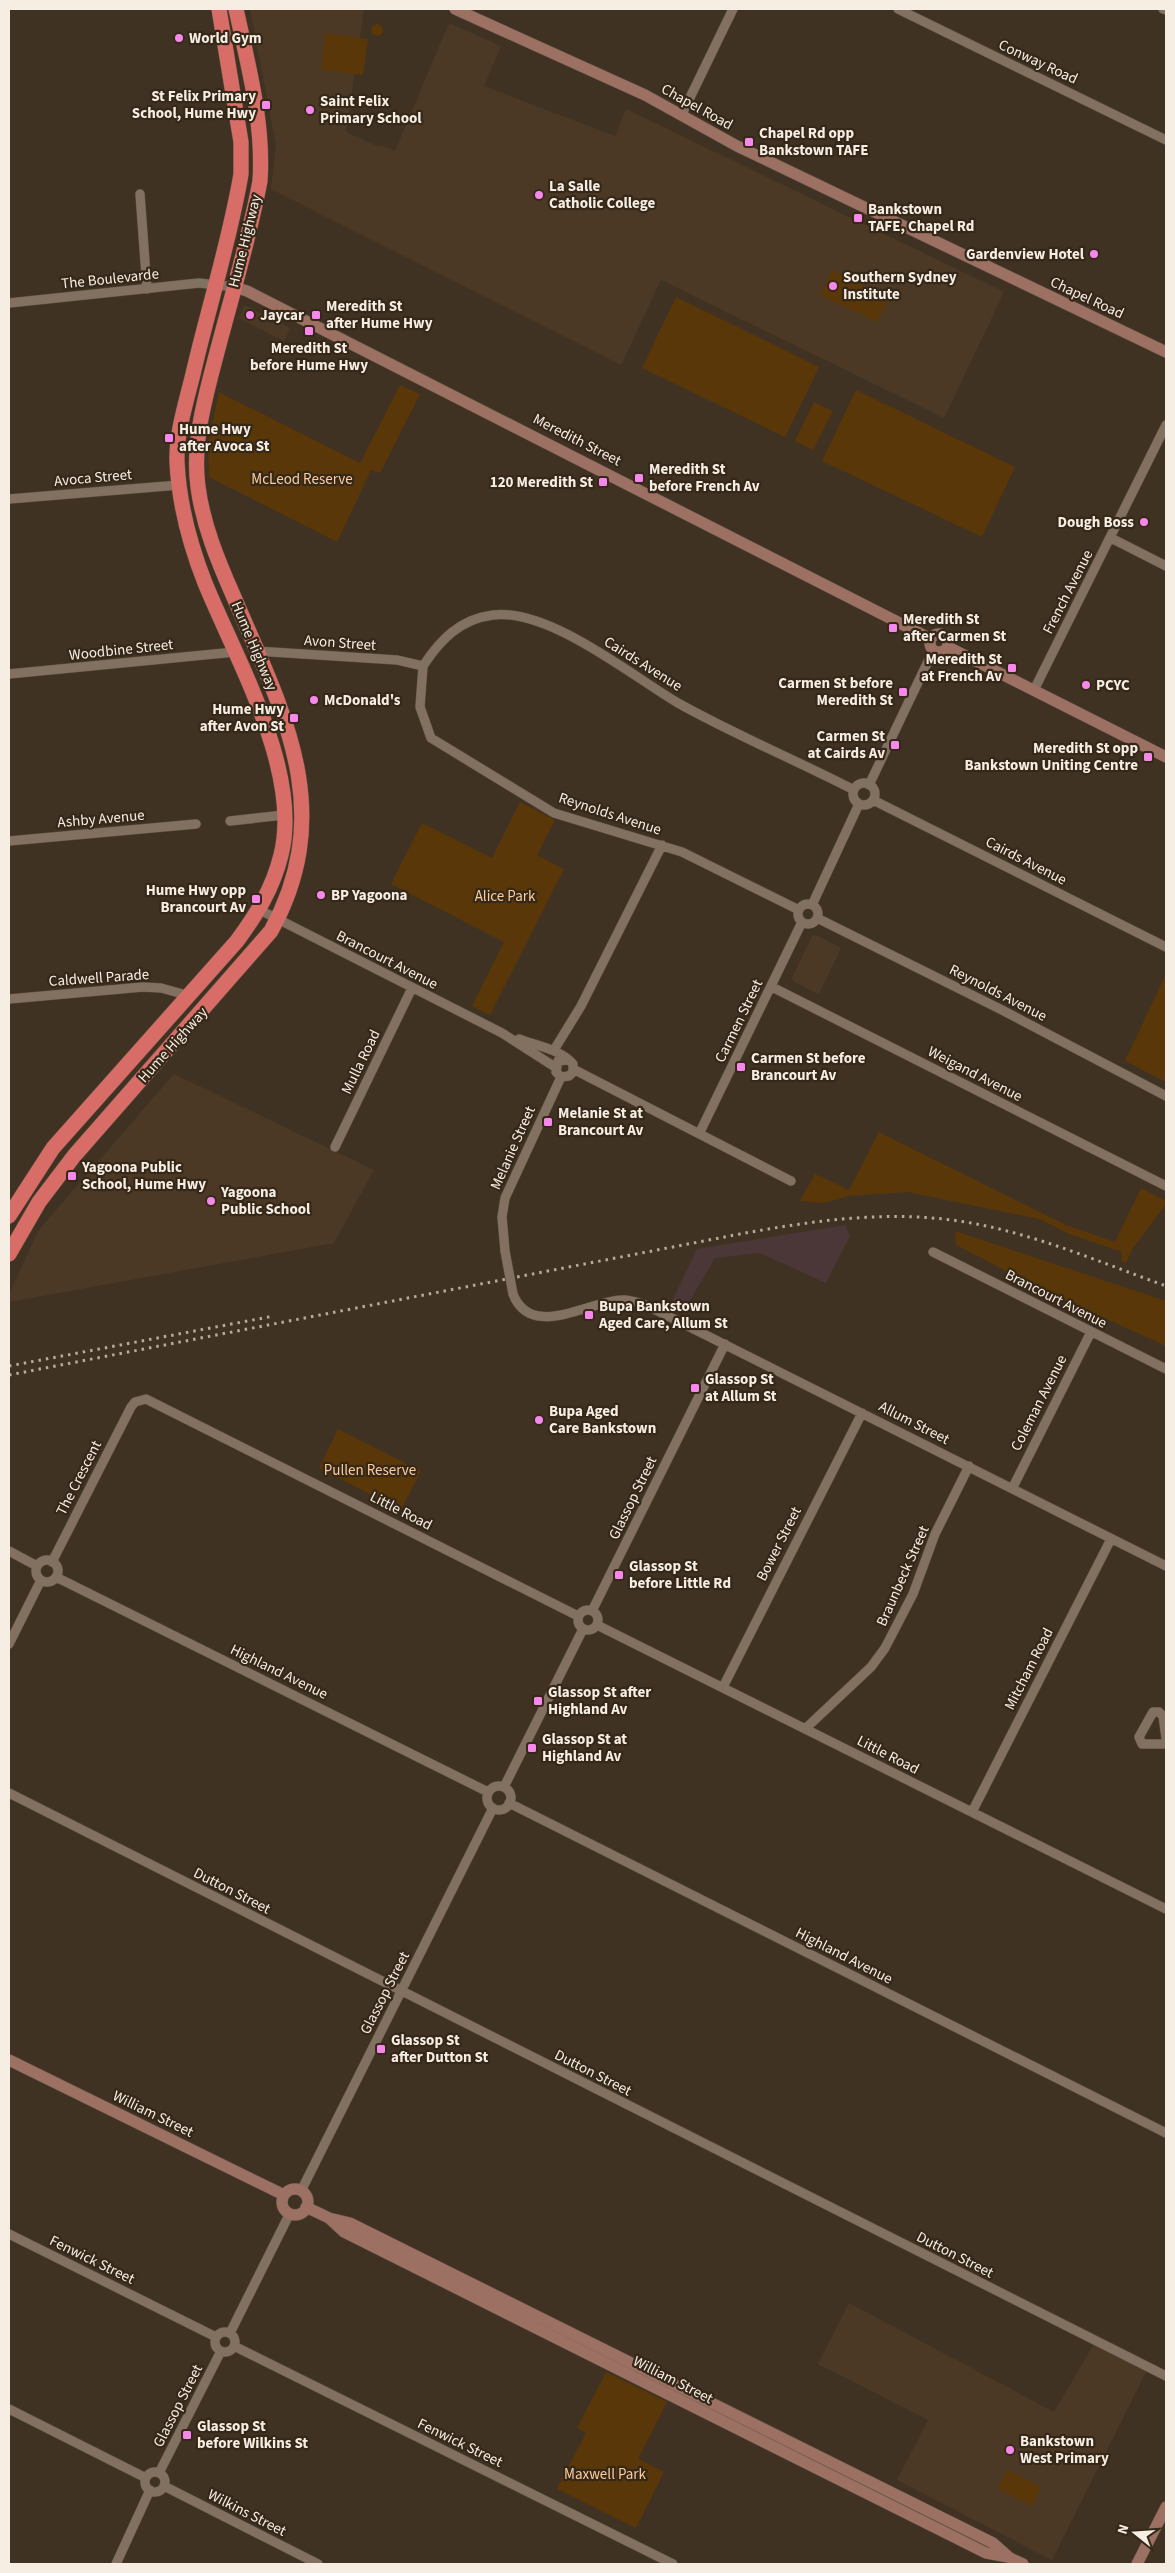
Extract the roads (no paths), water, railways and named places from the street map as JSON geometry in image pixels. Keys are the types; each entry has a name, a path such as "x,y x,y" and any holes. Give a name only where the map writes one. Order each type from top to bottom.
{"highway":[{"name":"Hume Highway","path":"9,1216 53,1148 238,941 260,910 274,881 282,853 284,815 277,766 268,732 204,582 185,520 177,459 179,437 240,177 241,142 219,9"},
{"name":"Hume Highway","path":"10,1247 74,1156 244,964 277,920 297,869 303,834 302,810 291,738 213,544 205,521 197,486 199,428 260,181 261,148 258,120 236,9"},
{"path":"240,177 260,181"}],"street":[{"name":"Chapel Road","path":"455,9 682,114 763,159 1166,352"},
{"path":"682,114 732,9"},
{"name":"Conway Road","path":"898,9 1166,140"},
{"path":"140,194 147,289"},
{"name":"The Boulevarde","path":"9,303 199,283 234,287"},
{"name":"Meredith Street","path":"234,287 247,291 403,369 931,639"},
{"name":"French Avenue","path":"1034,690 1112,538 1166,425"},
{"name":"Avoca Street","path":"9,499 179,485"},
{"path":"1112,538 1166,566"},
{"name":"Cairds Avenue","path":"423,666 436,647 451,632 471,620 494,615 526,619 583,642 679,703 854,790"},
{"path":"936,634 944,635 948,640 948,647 943,652 933,651 930,646 931,639 936,634"},
{"path":"948,647 1166,757"},
{"name":"Avon Street","path":"256,651 397,660 423,666"},
{"path":"869,785 933,651"},
{"name":"Woodbine Street","path":"9,674 235,652"},
{"name":"Reynolds Avenue","path":"423,666 420,707 431,738 554,813 682,852 799,910"},
{"path":"860,784 869,785 874,792 873,800 868,804 859,804 854,799 854,790 860,784"},
{"name":"Cairds Avenue","path":"873,800 1166,947"},
{"path":"812,906 859,804"},
{"path":"230,821 284,815"},
{"name":"Ashby Avenue","path":"9,841 196,824"},
{"path":"554,1050 564,1036 662,845"},
{"path":"806,905 812,906 817,912 817,918 810,924 802,922 798,915 799,910 806,905"},
{"name":"Brancourt Avenue","path":"260,910 502,1033 555,1066"},
{"name":"Reynolds Avenue","path":"817,918 1000,1008 1166,1096"},
{"name":"Carmen Street","path":"700,1132 802,922"},
{"name":"Caldwell Parade","path":"9,999 143,987 161,988 190,996"},
{"name":"Weigand Avenue","path":"772,987 1166,1186"},
{"name":"Mulla Road","path":"335,1147 412,988"},
{"name":"Brancourt Avenue","path":"502,1033 554,1050 567,1060"},
{"path":"573,1069 569,1076 561,1077 556,1072 555,1066 558,1061 567,1060 572,1064 573,1069 700,1132 792,1181"},
{"name":"Melanie Street","path":"561,1077 505,1198 502,1217 505,1251 513,1294 525,1312 539,1318 623,1300 648,1306"},
{"name":"Brancourt Avenue","path":"933,1252 1166,1369"},
{"name":"Allum Street","path":"648,1306 1166,1566"},
{"name":"Coleman Avenue","path":"1013,1488 1090,1332"},
{"name":"Glassop Street","path":"592,1611 725,1344"},
{"name":"Little Road","path":"131,1406 140,1400 151,1400 578,1616"},
{"name":"The Crescent","path":"52,1562 131,1406"},
{"name":"Bower Street","path":"723,1688 862,1413"},
{"name":"Braunbeck Street","path":"805,1729 872,1667 885,1648 913,1594 935,1534 969,1466"},
{"name":"Mitcham Road","path":"972,1812 1112,1539"},
{"path":"9,1551 38,1566"},
{"path":"46,1561 52,1562 57,1567 56,1576 48,1582 42,1580 36,1573 38,1566 46,1561"},
{"name":"Highland Avenue","path":"56,1576 488,1792"},
{"path":"9,1644 42,1580"},
{"path":"586,1610 592,1611 597,1615 597,1625 593,1630 583,1630 579,1625 578,1616 586,1610"},
{"name":"Little Road","path":"597,1625 1166,1909"},
{"path":"504,1787 583,1630"},
{"path":"1166,1738 1162,1716 1159,1712 1153,1712 1139,1737 1142,1744 1166,1744"},
{"path":"494,1787 504,1787 510,1794 509,1803 504,1808 494,1808 487,1799 488,1792 494,1787"},
{"name":"Dutton Street","path":"9,1793 1166,2376"},
{"name":"Highland Avenue","path":"509,1803 1166,2133"},
{"name":"Glassop Street","path":"301,2191 494,1808"},
{"name":"William Street","path":"9,2060 284,2195"},
{"path":"294,2189 301,2191 307,2200 306,2207 301,2213 290,2213 282,2204 284,2195 294,2189"},
{"name":"William Street","path":"306,2207 329,2218 350,2223 993,2542 1010,2558 1023,2564"},
{"path":"230,2333 290,2213"},
{"name":"Fenwick Street","path":"9,2234 216,2338"},
{"path":"220,2333 230,2333 234,2338 234,2346 228,2352 221,2351 215,2344 216,2338 220,2333"},
{"name":"Fenwick Street","path":"234,2346 673,2564"},
{"name":"Glassop Street","path":"159,2473 221,2351"},
{"path":"9,2409 146,2478"},
{"path":"152,2472 159,2473 164,2479 164,2486 158,2491 150,2490 146,2485 146,2478 152,2472"},
{"name":"Wilkins Street","path":"164,2486 315,2563"},
{"path":"116,2564 150,2490"},
{"path":"1137,2564 1166,2507"}],"railway":[{"path":"9,1375 740,1234 797,1224 855,1218 913,1217 942,1219 996,1228 1070,1250 1166,1286"},
{"path":"9,1366 274,1316"}],"place":[{"name":"World Gym","path":"179,38"},
{"name":"St Felix Primary School, Hume Hwy","path":"266,105"},
{"name":"Saint Felix Primary School","path":"310,110"},
{"name":"Chapel Rd opp Bankstown TAFE","path":"749,142"},
{"name":"La Salle Catholic College","path":"539,195"},
{"name":"Bankstown TAFE, Chapel Rd","path":"858,218"},
{"name":"Gardenview Hotel","path":"1094,254"},
{"name":"Southern Sydney Institute","path":"833,286"},
{"name":"Jaycar","path":"250,315"},
{"name":"Meredith St after Hume Hwy","path":"316,315"},
{"name":"Meredith St before Hume Hwy","path":"309,331"},
{"name":"Hume Hwy after Avoca St","path":"169,438"},
{"name":"Meredith St before French Av","path":"639,478"},
{"name":"120 Meredith St","path":"603,482"},
{"name":"Dough Boss","path":"1144,522"},
{"name":"Meredith St after Carmen St","path":"893,628"},
{"name":"Meredith St at French Av","path":"1012,668"},
{"name":"PCYC","path":"1086,685"},
{"name":"Carmen St before Meredith St","path":"903,692"},
{"name":"McDonald's","path":"314,700"},
{"name":"Hume Hwy after Avon St","path":"294,718"},
{"name":"Carmen St at Cairds Av","path":"895,745"},
{"name":"Meredith St opp Bankstown Uniting Centre","path":"1148,757"},
{"name":"BP Yagoona","path":"321,895"},
{"name":"Hume Hwy opp Brancourt Av","path":"256,899"},
{"name":"Carmen St before Brancourt Av","path":"741,1067"},
{"name":"Melanie St at Brancourt Av","path":"548,1122"},
{"name":"Yagoona Public School, Hume Hwy","path":"72,1176"},
{"name":"Yagoona Public School","path":"211,1201"},
{"name":"Bupa Bankstown Aged Care, Allum St","path":"589,1315"},
{"name":"Glassop St at Allum St","path":"695,1388"},
{"name":"Bupa Aged Care Bankstown","path":"539,1420"},
{"name":"Glassop St before Little Rd","path":"619,1575"},
{"name":"Glassop St after Highland Av","path":"538,1701"},
{"name":"Glassop St at Highland Av","path":"532,1748"},
{"name":"Glassop St after Dutton St","path":"381,2049"},
{"name":"Glassop St before Wilkins St","path":"187,2435"},
{"name":"Bankstown West Primary","path":"1010,2450"}],"park label":[{"name":"McLeod Reserve","path":"302,479"},
{"name":"Alice Park","path":"505,896"},
{"name":"Pullen Reserve","path":"370,1470"},
{"name":"Maxwell Park","path":"605,2474"}]}
